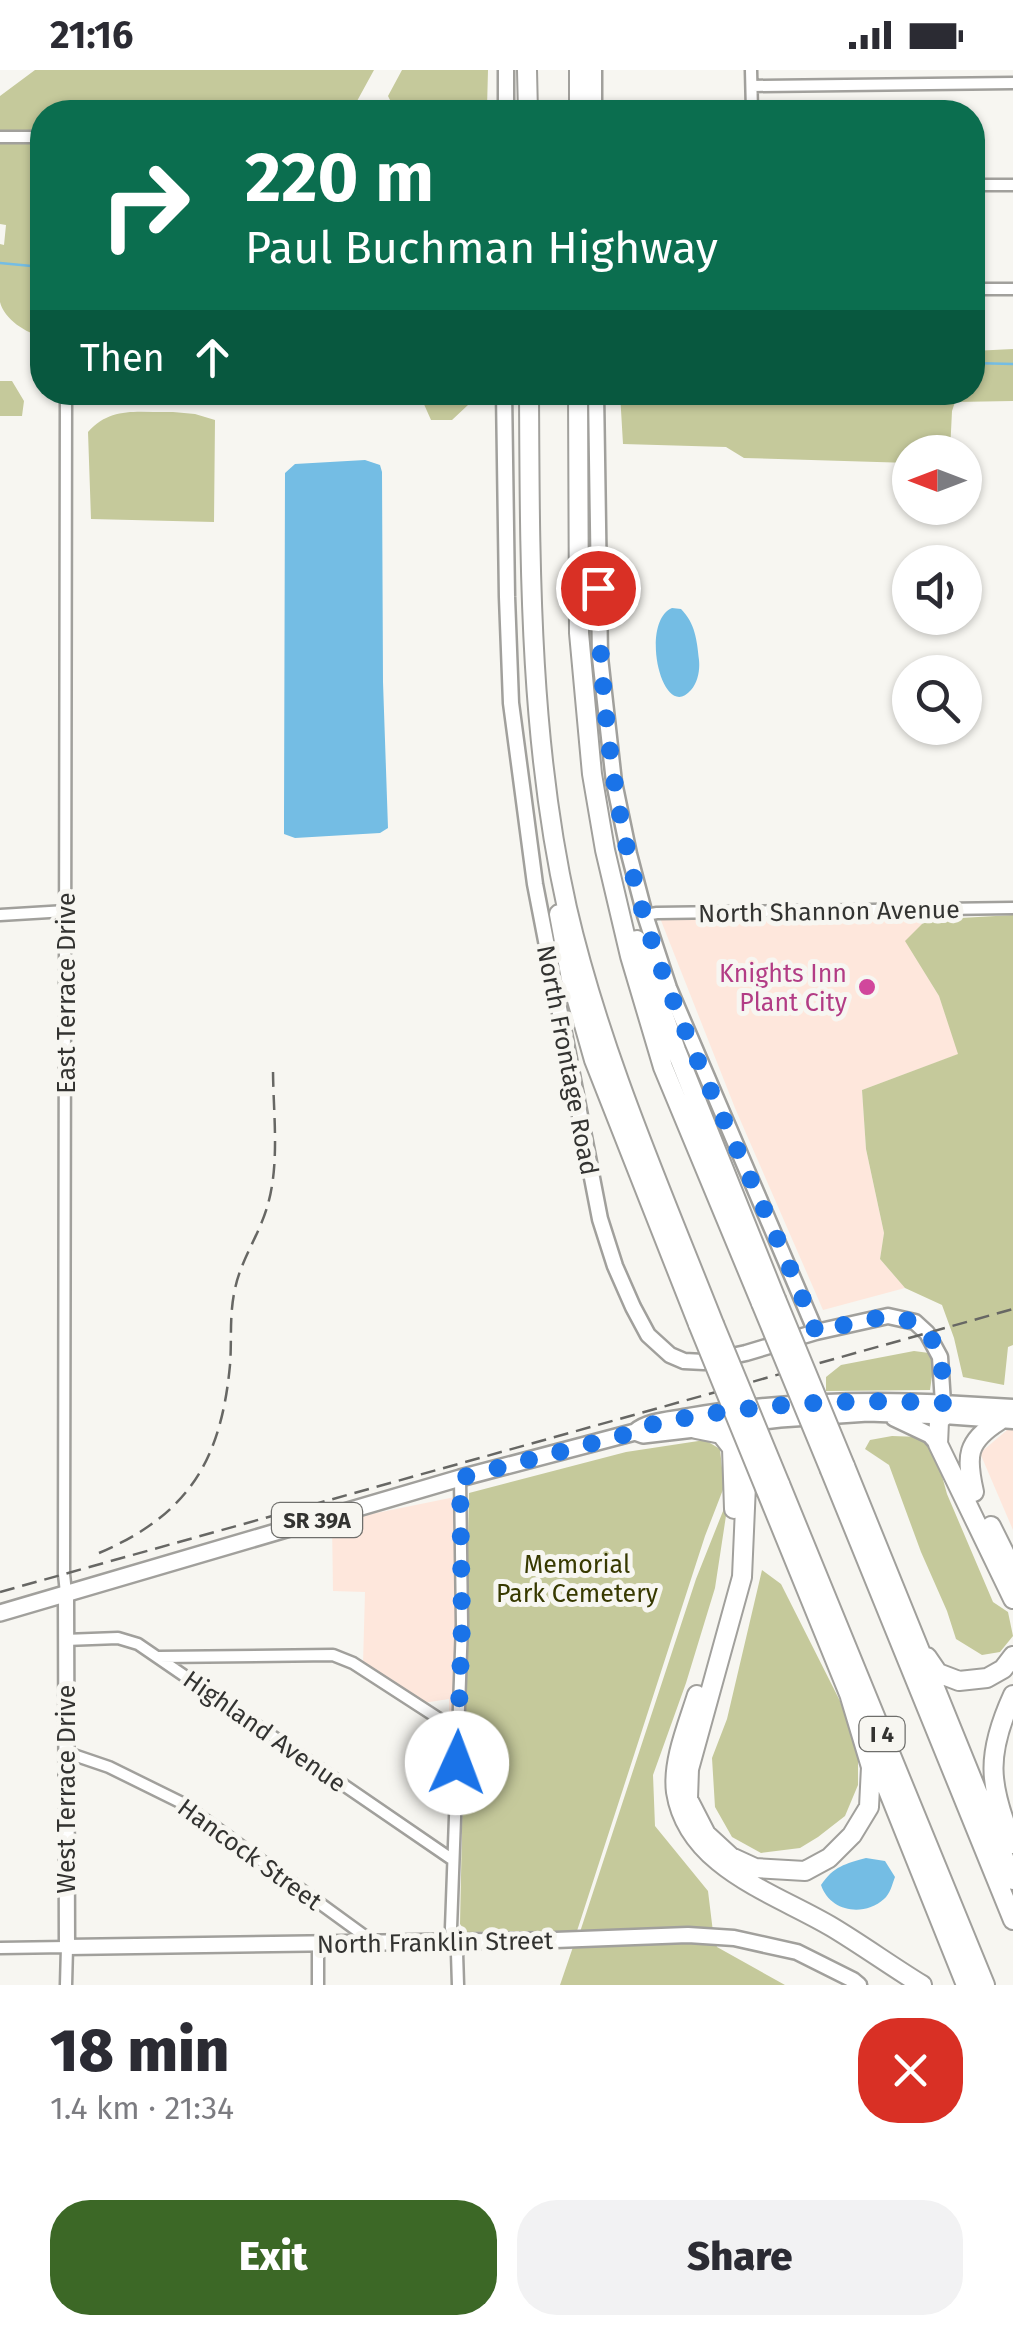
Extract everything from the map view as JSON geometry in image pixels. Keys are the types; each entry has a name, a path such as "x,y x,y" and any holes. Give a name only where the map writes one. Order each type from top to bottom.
{"highway":[{"path":"528,70 528,100"},
{"path":"578,70 578,100"},
{"name":"I 4","path":"529,405 532,638 541,752 567,908 599,1024 706,1324 984,1985"},
{"name":"I 4","path":"578,405 579,633 592,774 630,956 663,1067 768,1301 837,1468 1013,1920"},
{"path":"943,1410 938,1444 1013,1599"},
{"path":"943,1410 951,1444 1013,1570"},
{"path":"731,1417 746,1485 742,1577 689,1769 688,1799 706,1834 730,1857 755,1868 805,1870 829,1858 852,1834 870,1806 871,1767 850,1697"},
{"path":"731,1417 735,1540 726,1592 679,1757 676,1788 682,1814 696,1838 730,1871 832,1928 922,1985"},
{"path":"974,1492 968,1465 971,1447 984,1430 1006,1421"},
{"path":"696,1429 721,1434 732,1448"},
{"path":"837,1468 918,1645 1013,1880"},
{"path":"773,1486 850,1697 966,1985"},
{"path":"918,1645 938,1673 959,1681 987,1678 1003,1670 1013,1656"},
{"path":"1013,1695 994,1746 994,1779 999,1810 1013,1844"}],"main road":[{"name":"SR 39A","path":"0,1613 460,1478 635,1432 641,1427 854,1400 943,1410"},
{"name":"SR 39A","path":"783,1412 943,1410"},
{"path":"876,1412 911,1424 938,1444"},
{"name":"SR 39A","path":"635,1432 642,1436 696,1429 731,1417"}],"street":[{"path":"506,70 506,100"},
{"path":"594,70 594,100"},
{"path":"752,70 752,100"},
{"path":"752,86 1013,83"},
{"path":"0,137 30,137"},
{"path":"985,186 1013,185"},
{"path":"985,289 1013,289"},
{"name":"East Terrace Drive","path":"66,405 66,1593"},
{"name":"North Frontage Road","path":"504,405 512,703 535,884 600,1219 615,1266 648,1335 658,1347 684,1360 704,1362 888,1316 916,1322 928,1334 940,1357 943,1410"},
{"path":"596,405 600,656 614,782 629,854 656,952 685,1030 816,1332"},
{"name":"North Shannon Avenue","path":"645,916 1013,908"},
{"path":"0,915 66,911"},
{"name":"SR 39A","path":"943,1410 1013,1407"},
{"name":"SR 39A","path":"943,1410 1006,1421"},
{"path":"458,1985 458,1953 451,1928 462,1624 460,1478"},
{"name":"West Terrace Drive","path":"66,1593 66,1985"},
{"name":"Highland Avenue","path":"66,1640 118,1638 138,1644 452,1860"},
{"path":"158,1656 333,1655 353,1663 458,1731"},
{"name":"Hancock Street","path":"65,1752 109,1767 182,1802 374,1943"},
{"name":"North Franklin Street","path":"0,1948 688,1935 734,1938 797,1952 859,1985"},
{"path":"318,1943 318,1985"}],"shaded area":[{"path":"660,918 926,920 906,942 939,996 959,1054 862,1090 866,1149 884,1233 880,1259 905,1288 823,1310 735,1108"},
{"path":"1013,1425 1013,1530 980,1453"},
{"path":"455,1497 454,1723 449,1719 449,1699 423,1703 363,1664 365,1592 333,1591 332,1522"}],"green space":[{"path":"35,70 374,70 358,100 30,100 30,332 6,314 0,302 0,244 4,245 6,225 0,224 0,96"},
{"path":"402,70 488,70 487,100 390,100 388,96"},
{"path":"1013,349 1013,401 985,401 985,350"},
{"path":"0,381 12,381 24,401 22,416 0,416"},
{"path":"424,405 468,405 452,420 431,420"},
{"path":"621,405 954,405 951,435 892,435 892,462 744,458 726,447 623,444"},
{"path":"173,412 215,420 214,522 91,519 88,432 117,414"},
{"path":"1013,915 1013,1345 1008,1347 1004,1385 963,1377 942,1305 905,1288 880,1259 884,1233 866,1149 862,1090 958,1054 939,996 905,941 926,920"},
{"path":"914,1351 929,1353 934,1362 930,1390 826,1391 826,1377 841,1365"},
{"path":"921,1437 934,1447 947,1494 993,1602 1008,1612 1013,1636 1000,1652 982,1655 956,1639 889,1465 865,1449 870,1440"},
{"name":"Memorial Park Cemetery","path":"705,1440 720,1449 724,1487 577,1931 466,1932 460,1924 469,1493 626,1452"},
{"path":"729,1496 715,1588 653,1775 655,1826 708,1891 713,1932 579,1935 696,1579"},
{"path":"762,1570 781,1584 840,1701 858,1751 858,1785 845,1816 818,1837 800,1848 761,1853 732,1837 715,1807 712,1758 727,1719"},
{"path":"715,1941 717,1947 785,1985 560,1985 574,1944"}],"water":[{"path":"365,460 380,465 382,472 388,828 380,833 295,838 284,834 285,473 295,464"},
{"path":"672,608 681,609 689,620 699,660 695,683 681,697 671,694 664,683 656,649 662,617"},
{"path":"866,1858 885,1861 895,1877 886,1897 876,1905 858,1910 832,1901 821,1885 840,1867"}],"waterway":[{"path":"0,263 30,266"},
{"path":"985,363 1013,364"}],"railway":[{"path":"99,1553 130,1538 177,1502 195,1481 218,1430 230,1365 235,1289 272,1188 273,1068"},
{"path":"0,1592 1013,1309"}],"place":[{"name":"Knights Inn Plant City","path":"867,987"}],"route":[{"path":"457,1763 462,1624 460,1478 678,1418 843,1400 943,1403 940,1357 928,1334 916,1322 888,1316 816,1332 685,1030 645,916 614,782 600,656 598,588"}]}
